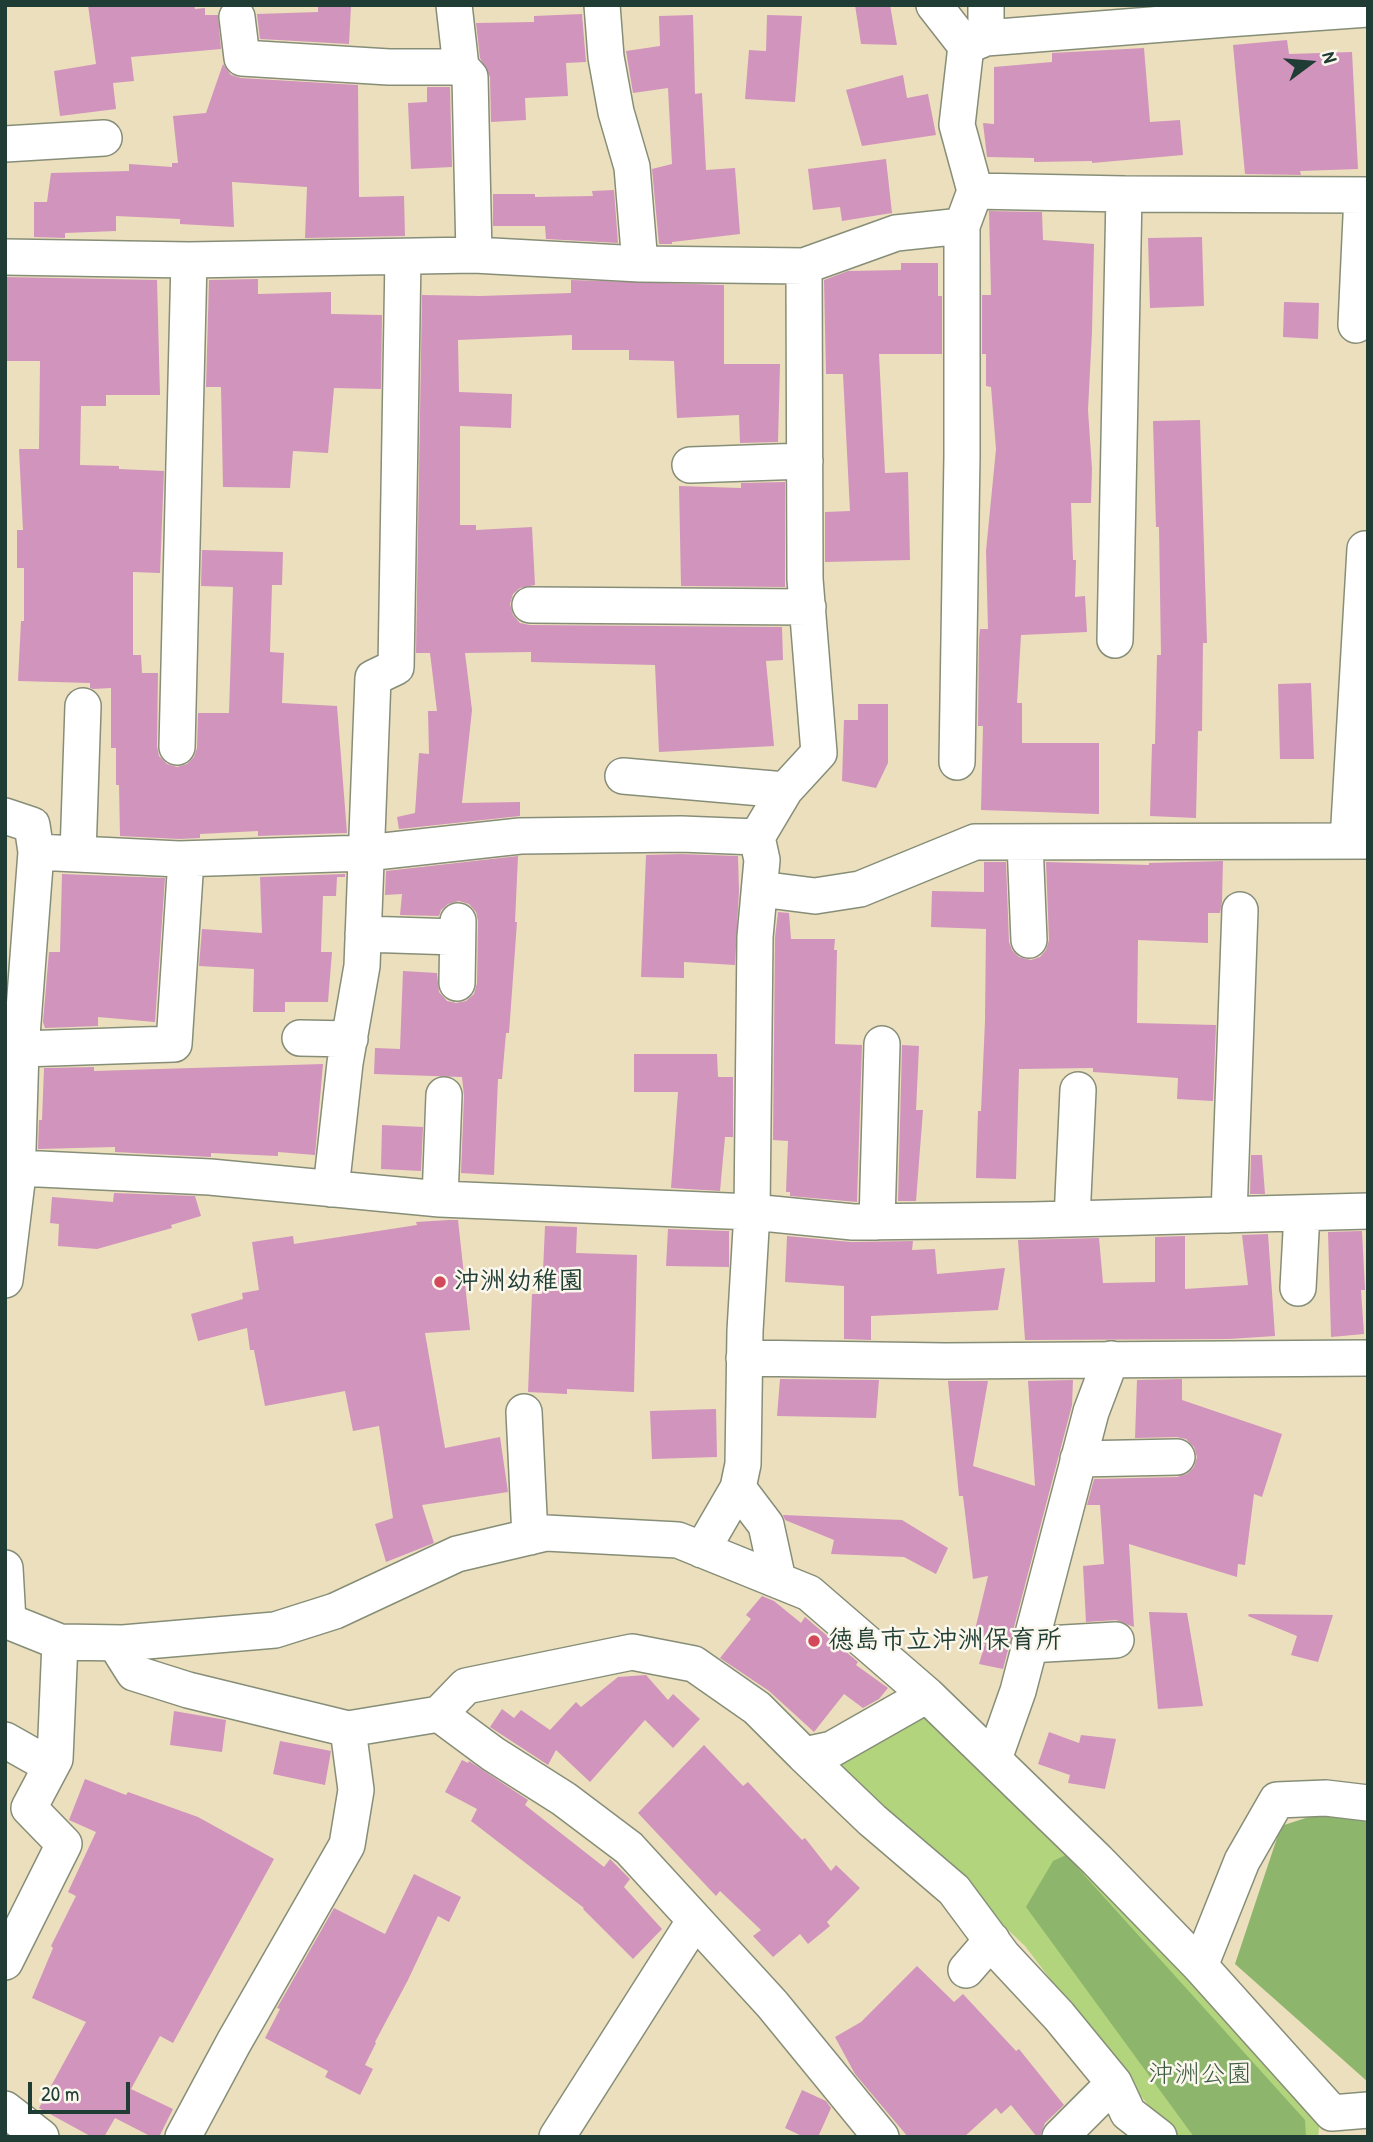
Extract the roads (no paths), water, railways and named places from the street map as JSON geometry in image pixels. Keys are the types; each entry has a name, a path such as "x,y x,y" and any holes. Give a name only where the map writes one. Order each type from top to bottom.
{"street":[{"path":"454,5 461,67 470,78 474,255"},
{"path":"602,5 606,57 615,112 632,167 640,264"},
{"path":"934,5 979,30 1226,12 1368,9"},
{"path":"237,16 242,58 388,67 461,67"},
{"path":"957,762 962,456 961,226 975,191 957,125 979,30"},
{"path":"5,144 104,138"},
{"path":"975,191 1365,195 1356,325"},
{"path":"1115,640 1124,194"},
{"path":"5,257 189,260 474,255 640,264 804,266 896,233 961,226"},
{"path":"331,1189 350,1039 371,1003 362,966 373,678 396,667 403,257"},
{"path":"177,747 189,260"},
{"path":"702,1550 738,1488 743,1464 744,1358 752,1212 755,937 762,860 757,838 785,790 819,753 808,607 804,266"},
{"path":"690,465 805,461"},
{"path":"760,889 815,896 860,889 975,842 1358,841 1365,549 1368,549"},
{"path":"530,605 808,607"},
{"path":"78,854 83,706"},
{"path":"623,776 785,790"},
{"path":"5,816 32,825 36,852 21,1049 18,1168 7,1240 5,1280"},
{"path":"36,852 186,859 366,853 520,836 681,834 757,838"},
{"path":"1025,843 1029,940"},
{"path":"21,1049 174,1044 186,859"},
{"path":"1229,1215 1240,910"},
{"path":"363,934 457,929 457,983"},
{"path":"300,1038 350,1039"},
{"path":"877,1222 882,1044"},
{"path":"1072,1219 1078,1090"},
{"path":"440,1199 444,1095"},
{"path":"18,1168 210,1177 440,1199 752,1212 853,1222 1368,1211"},
{"path":"1298,1287 1301,1213"},
{"path":"744,1358 945,1361 1368,1358"},
{"path":"994,1759 1018,1691 1091,1412 1111,1359"},
{"path":"524,1412 530,1537"},
{"path":"1078,1459 1177,1457"},
{"path":"738,1488 766,1525 778,1580"},
{"path":"5,1568 6,1621 60,1642 115,1643 275,1630 335,1611 457,1554 546,1533 678,1540 809,1593 927,1695 1097,1860 1200,1966 1329,2125 1368,2110"},
{"path":"1029,1645 1116,1640"},
{"path":"5,1962 64,1844 29,1808 55,1759 60,1642"},
{"path":"115,1643 134,1673 188,1690 348,1729 439,1714 466,1686 632,1652 694,1664 757,1708 872,1820 954,1890 992,1940 1114,2083 1128,2113 1159,2137"},
{"path":"804,1755 832,1749 927,1695"},
{"path":"439,1714 493,1754 564,1799 629,1848 772,2004 881,2137"},
{"path":"183,2137 347,1845 356,1790 348,1729"},
{"path":"5,1740 51,1766"},
{"path":"1200,1966 1242,1861 1277,1800 1326,1798 1368,1803"},
{"path":"557,2137 695,1920"},
{"path":"967,1970 992,1940"},
{"path":"1060,2137 1114,2083"},
{"path":"5,2109 41,2137"}],"place":[{"name":"沖洲幼稚園","path":"440,1282"},
{"name":"徳島市立沖洲保育所","path":"814,1641"}],"park label":[{"name":"沖洲公園","path":"1200,2075"}]}
